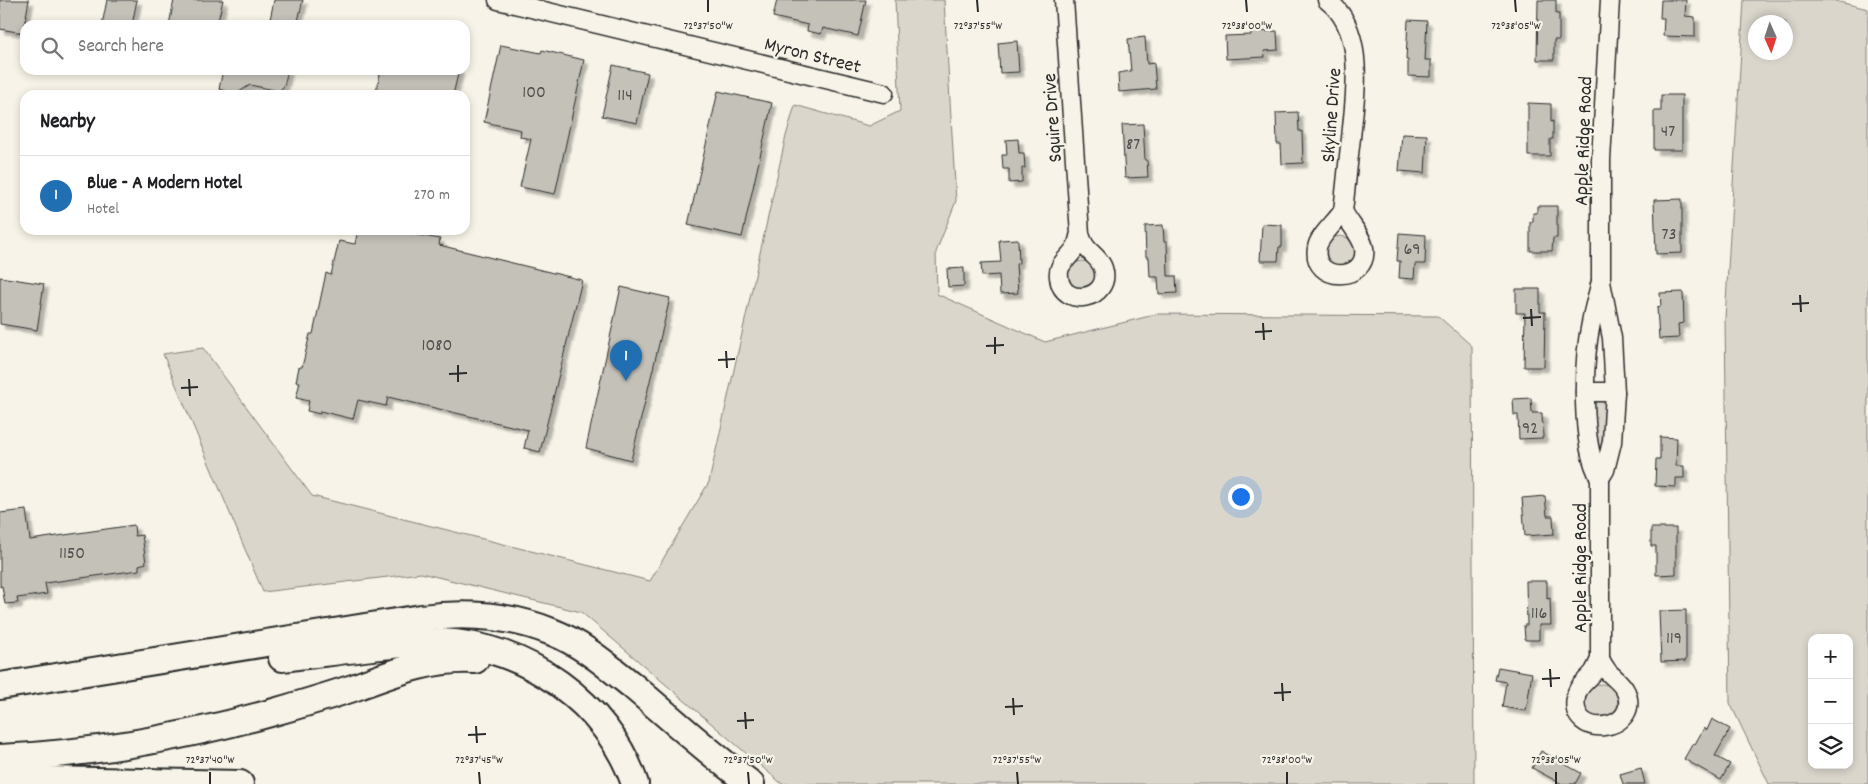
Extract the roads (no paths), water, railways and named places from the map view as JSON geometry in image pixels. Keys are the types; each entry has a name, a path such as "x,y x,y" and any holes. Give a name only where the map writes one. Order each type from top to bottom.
{"highway":[{"path":"0,687 430,617 469,615 499,617 527,623 553,632 581,647 616,673 751,784"},
{"path":"0,687 409,643 442,642 488,650 521,662 549,677 581,702 600,722 618,747 635,784"},
{"path":"0,758 99,748 210,728 283,709 400,671 442,660 486,661 517,667 547,679 581,702"},
{"path":"0,779 240,784"}],"street":[{"name":"Myron Street","path":"498,0 884,93"},
{"name":"Squire Drive","path":"1064,0 1080,234"},
{"name":"Skyline Drive","path":"1327,0 1341,14 1346,24 1353,44 1356,73 1343,210"},
{"name":"Apple Ridge Road","path":"1600,659 1600,478 1609,458 1615,392 1612,338 1601,282 1602,150 1610,0"},
{"name":"Apple Ridge Road","path":"1600,478 1596,472 1588,438 1585,392 1590,330 1601,282"},
{"path":"1585,392 1615,392"}],"place":[{"name":"Blue - A Modern Hotel","path":"626,381"}]}
